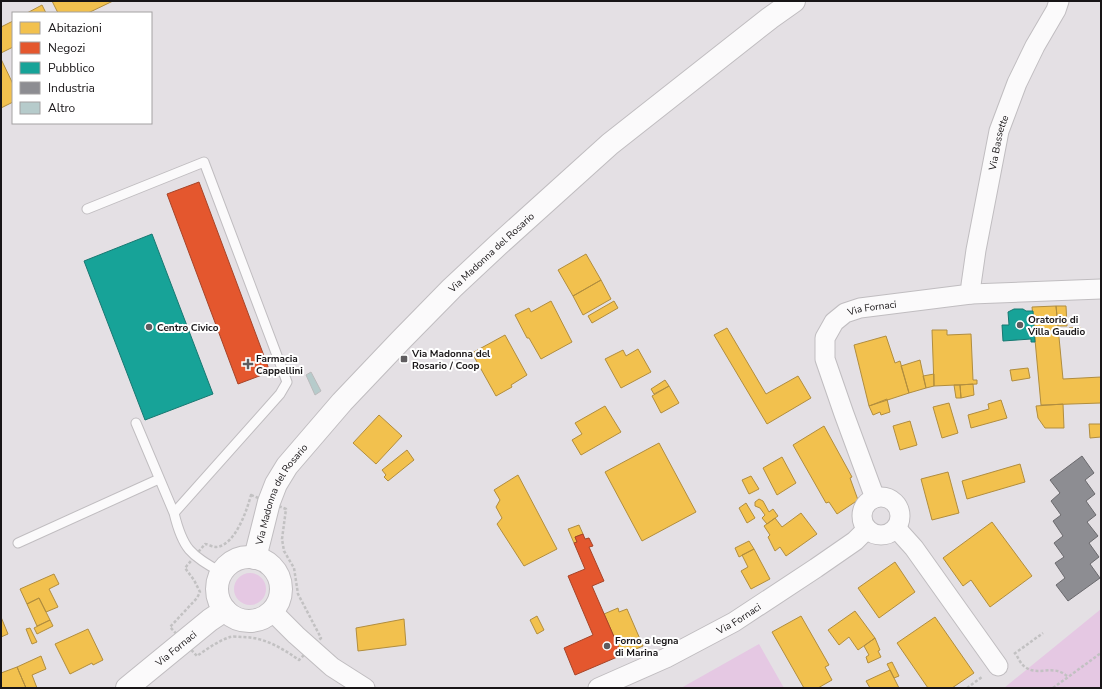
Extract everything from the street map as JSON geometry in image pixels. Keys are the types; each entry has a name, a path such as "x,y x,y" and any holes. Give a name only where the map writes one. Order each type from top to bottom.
{"street":[{"name":"Via Madonna del Rosario","path":"255,558 269,502 276,484 287,466 342,402 400,341 452,288 610,144 770,18 794,1"},
{"name":"Via Bassette","path":"971,294 976,250 999,131 1017,83 1035,46 1056,10 1059,1"},
{"name":"Via Fornaci","path":"875,498 825,359 825,338 834,322 845,313 860,308 971,294 1101,289"},
{"path":"875,498 888,499 894,503 900,515 896,528 887,534 882,535 872,533 864,524 863,512 865,506 875,498"},
{"path":"896,528 914,548 998,666"},
{"name":"Via Fornaci","path":"598,688 666,658 734,622 816,568 854,541 867,529"},
{"path":"255,558 270,565 276,572 281,588 277,604 272,611 257,620 248,621 232,616 225,610 220,603 217,588 222,573 227,566 240,559 255,558"},
{"name":"Via Fornaci","path":"128,688 210,620 225,610"},
{"path":"272,611 296,636 332,667 365,688"}],"lane":[{"path":"87,209 204,162 287,382 280,394 174,513"},
{"path":"136,423 174,513 185,547 194,556 222,573"},
{"path":"18,543 159,479"}],"path":[{"path":"204,544 215,547 223,545 234,535 245,515 251,495"},
{"path":"286,509 282,539 284,550 294,568 298,594 321,638"},
{"path":"170,627 200,592 194,580 185,568"},
{"path":"197,656 214,644 231,637 245,637 260,639 275,645 299,660"},
{"path":"1053,688 1101,653"},
{"path":"1015,654 1024,667 1033,671 1062,671 1068,677"}],"shaded area":[{"path":"247,573 253,573 263,580 266,589 265,595 259,602 253,605 247,605 237,598 234,592 234,586 241,576"},
{"path":"1101,609 1101,688 1004,688"},
{"path":"759,644 784,688 681,688"}],"building: Abitazioni":[{"path":"52,1 113,1 90,12 58,12"},
{"path":"42,5 46,12 29,12"},
{"path":"12,22 12,48 1,53 1,27"},
{"path":"1,59 12,82 12,102 1,108"},
{"path":"586,254 601,280 573,296 558,270"},
{"path":"601,280 611,299 583,315 573,296"},
{"path":"551,301 572,342 541,359 529,338 527,338 515,315 529,308 531,312"},
{"path":"614,301 618,308 592,323 588,316"},
{"path":"1056,306 1063,379 1101,377 1101,403 1041,405 1032,307"},
{"path":"1056,306 1066,306 1067,326 1058,326"},
{"path":"1080,327 1081,332 1069,333 1069,328"},
{"path":"727,328 766,394 798,376 811,398 767,424 714,335"},
{"path":"932,330 947,330 947,335 971,334 973,380 977,380 977,384 934,386"},
{"path":"505,335 527,375 511,385 512,387 496,396 472,353"},
{"path":"886,336 895,363 900,361 909,393 869,406 854,345"},
{"path":"638,349 651,372 621,388 605,359 623,350 626,356"},
{"path":"920,360 926,388 909,393 901,366"},
{"path":"1028,368 1030,378 1012,381 1010,370"},
{"path":"934,374 934,386 926,388 923,376"},
{"path":"665,380 669,386 654,394 651,389"},
{"path":"973,384 974,395 961,398 960,385"},
{"path":"954,385 960,385 961,398 956,398"},
{"path":"669,386 679,403 661,413 652,396"},
{"path":"887,399 890,412 881,415 880,412 873,415 869,406"},
{"path":"1001,400 1007,418 971,428 968,415 989,409 988,404"},
{"path":"949,403 958,433 942,438 933,407"},
{"path":"1063,404 1064,428 1045,428 1038,418 1036,406"},
{"path":"605,406 621,432 581,455 572,440 582,434 575,423"},
{"path":"379,415 402,436 376,464 353,443"},
{"path":"910,421 917,445 900,450 893,426"},
{"path":"1089,424 1101,424 1101,437 1090,438"},
{"path":"824,426 852,477 850,478 858,500 837,514 829,502 826,503 793,445"},
{"path":"659,443 696,512 642,541 605,472"},
{"path":"407,450 414,460 388,481 384,477 386,475 382,470"},
{"path":"782,457 796,483 777,495 763,468"},
{"path":"1020,464 1025,482 967,499 962,481"},
{"path":"948,472 959,513 932,520 921,479"},
{"path":"518,475 557,549 524,566 497,524 502,518 496,507 500,500 494,490"},
{"path":"751,476 759,489 749,494 742,480"},
{"path":"759,499 763,501 769,512 773,509 778,516 767,524 762,518 765,515 760,508 755,506 755,502"},
{"path":"746,503 755,518 747,523 739,508"},
{"path":"801,513 817,534 786,556 780,547 775,551 768,537 770,535 764,526 775,518 782,527"},
{"path":"992,522 1032,576 990,607 971,580 963,586 943,558"},
{"path":"579,525 583,534 575,537 577,542 574,543 568,529"},
{"path":"749,541 754,549 739,557 735,548"},
{"path":"754,549 770,579 751,589 741,571 748,567 742,555"},
{"path":"895,562 915,592 879,618 858,588"},
{"path":"54,574 59,584 49,589 58,607 46,612 39,598 27,604 20,589"},
{"path":"39,598 50,620 37,626 27,604"},
{"path":"618,608 619,612 627,609 643,646 622,655 604,614"},
{"path":"855,611 875,638 858,650 849,637 839,645 828,630"},
{"path":"537,616 544,630 537,634 530,620"},
{"path":"801,616 829,665 825,667 832,680 818,688 804,688 772,632"},
{"path":"1,617 8,634 1,637"},
{"path":"935,617 974,673 952,688 928,688 897,643"},
{"path":"404,619 406,645 358,651 356,628"},
{"path":"50,620 53,626 37,634 34,628"},
{"path":"30,628 37,642 32,644 26,629"},
{"path":"88,629 103,660 93,665 92,663 70,674 55,644"},
{"path":"875,638 881,657 868,663 866,657 869,655 864,646"},
{"path":"41,656 46,669 32,675 37,688 26,688 17,667"},
{"path":"892,662 899,676 894,678 887,664"},
{"path":"17,667 26,688 1,688 1,673"},
{"path":"890,670 899,688 870,688 866,681"}],"building: Negozi":[{"path":"199,182 270,372 238,384 167,194"},
{"path":"583,534 585,539 589,538 593,546 589,547 604,581 592,586 622,655 575,675 564,648 593,635 568,576 585,569 574,543 577,542 575,537"}],"building: Pubblico":[{"name":"Centro Civico","path":"152,234 213,394 145,420 84,261"},
{"name":"Oratorio di Villa Gaudio","path":"1014,309 1033,311 1035,342 1031,342 1031,339 1003,341 1002,325 1009,325 1008,312"}],"building: Industria":[{"path":"1082,456 1094,473 1085,480 1095,494 1086,501 1096,515 1087,522 1098,536 1089,543 1099,557 1090,564 1100,578 1068,601 1056,585 1065,578 1055,563 1064,557 1054,543 1063,536 1053,521 1061,515 1051,501 1060,493 1050,480"}],"building: Altro":[{"path":"311,372 321,391 315,395 306,375"}],"place":[{"name":"Oratorio di Villa Gaudio","path":"1020,325"},
{"name":"Centro Civico","path":"149,327"},
{"name":"Via Madonna del Rosario / Coop","path":"404,359"},
{"name":"Farmacia Cappellini","path":"248,364"},
{"name":"Forno a legna di Marina","path":"607,646"}]}
